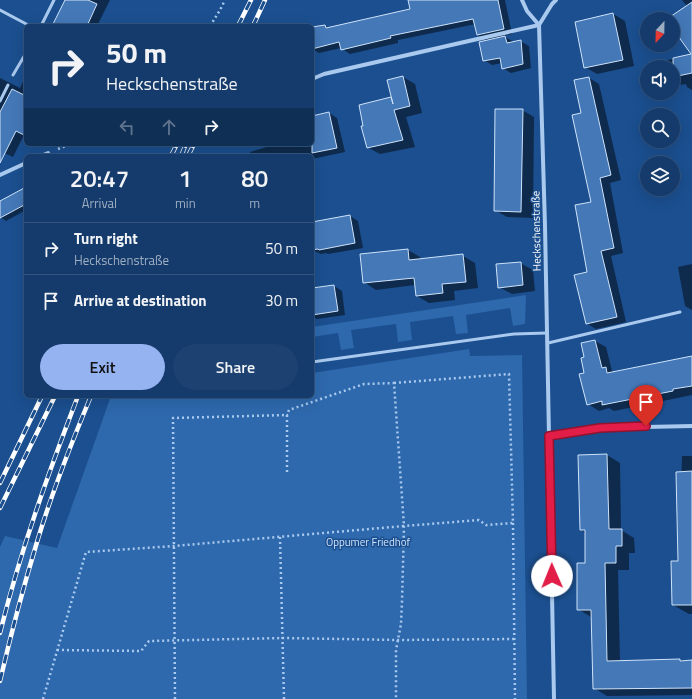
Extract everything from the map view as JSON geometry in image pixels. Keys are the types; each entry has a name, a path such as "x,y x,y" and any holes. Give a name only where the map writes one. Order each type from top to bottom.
{"street":[{"path":"522,0 527,11 539,25"},
{"path":"314,78 324,74 539,25 556,0"},
{"name":"Heckschenstraße","path":"539,25 548,343 554,699"},
{"path":"0,175 24,164"},
{"path":"549,436 600,428 692,426"}],"lane":[{"path":"42,24 54,0"},
{"path":"0,10 26,24"},
{"path":"14,75 24,57"},
{"path":"0,101 8,85"},
{"path":"548,343 680,312"},
{"path":"314,362 514,334 547,332"}],"path":[{"path":"211,24 225,0"},
{"path":"288,474 287,415 289,410 364,384 509,374 513,523 515,699"},
{"path":"394,382 404,526 402,602 396,650 396,699"},
{"path":"175,699 173,418 287,415"},
{"path":"43,699 56,650 86,552 479,520 486,525 513,523"},
{"path":"280,537 284,699"},
{"path":"56,650 141,651 149,641 283,638 398,640 514,639"}],"green space":[{"path":"526,295 525,324 513,326 510,308 466,315 468,333 456,334 453,316 410,322 412,340 398,342 396,324 351,330 354,348 341,350 338,333 314,337 314,327"},
{"name":"Oppumer Friedhof","path":"469,349 470,356 522,355 527,699 0,699 0,547 5,536 57,548 110,398 314,398 314,373"}],"building":[{"path":"65,0 88,0 97,4 88,24 53,24"},
{"path":"408,0 498,0 504,29 477,35 473,19 390,36 391,38 341,50 339,42 314,48 314,27 325,25 326,28 410,9"},
{"path":"692,2 692,73 680,76 680,60 673,60 673,58 691,54 680,39 680,12 677,12"},
{"path":"613,13 623,60 584,68 575,22"},
{"path":"505,36 507,43 521,40 523,64 502,69 500,58 483,61 479,42"},
{"path":"403,76 410,106 394,110 403,140 367,148 361,126 363,126 359,105 391,97 393,104 387,80"},
{"path":"589,77 611,175 600,178 614,248 601,251 617,317 586,324 574,275 587,272 575,205 591,202 572,115 581,113 574,80"},
{"path":"12,89 24,95 24,135 16,131 0,163 0,112"},
{"path":"495,109 523,109 521,212 494,211"},
{"path":"329,112 337,148 312,153 312,146 314,146 314,116"},
{"path":"24,188 24,205 0,218 0,201"},
{"path":"350,215 355,243 314,250 314,222"},
{"path":"408,249 409,260 463,254 466,282 442,284 443,293 416,296 414,278 363,283 360,254"},
{"path":"521,262 523,285 498,288 496,264"},
{"path":"334,285 338,311 314,315 314,288"},
{"path":"595,340 602,368 606,367 607,373 692,356 692,386 602,405 602,401 587,405 579,374 584,373 581,358 584,357 581,343"},
{"path":"607,454 609,529 622,529 622,546 616,546 616,563 605,563 607,661 692,660 692,688 593,689 591,610 577,610 577,563 585,563 585,530 580,530 578,455"},
{"path":"692,471 692,605 672,605 671,561 678,561 676,472"}],"railway":[{"path":"239,24 251,0"},
{"path":"254,24 265,0"},
{"path":"172,154 176,146"},
{"path":"182,154 185,146"},
{"path":"189,154 193,146"},
{"path":"0,483 41,398"},
{"path":"0,508 54,398"},
{"path":"0,633 16,573 35,513 77,398"},
{"path":"0,681 22,594 43,523 62,468 90,398"}],"route":[{"path":"552,576 549,436 600,428 646,426"}]}
